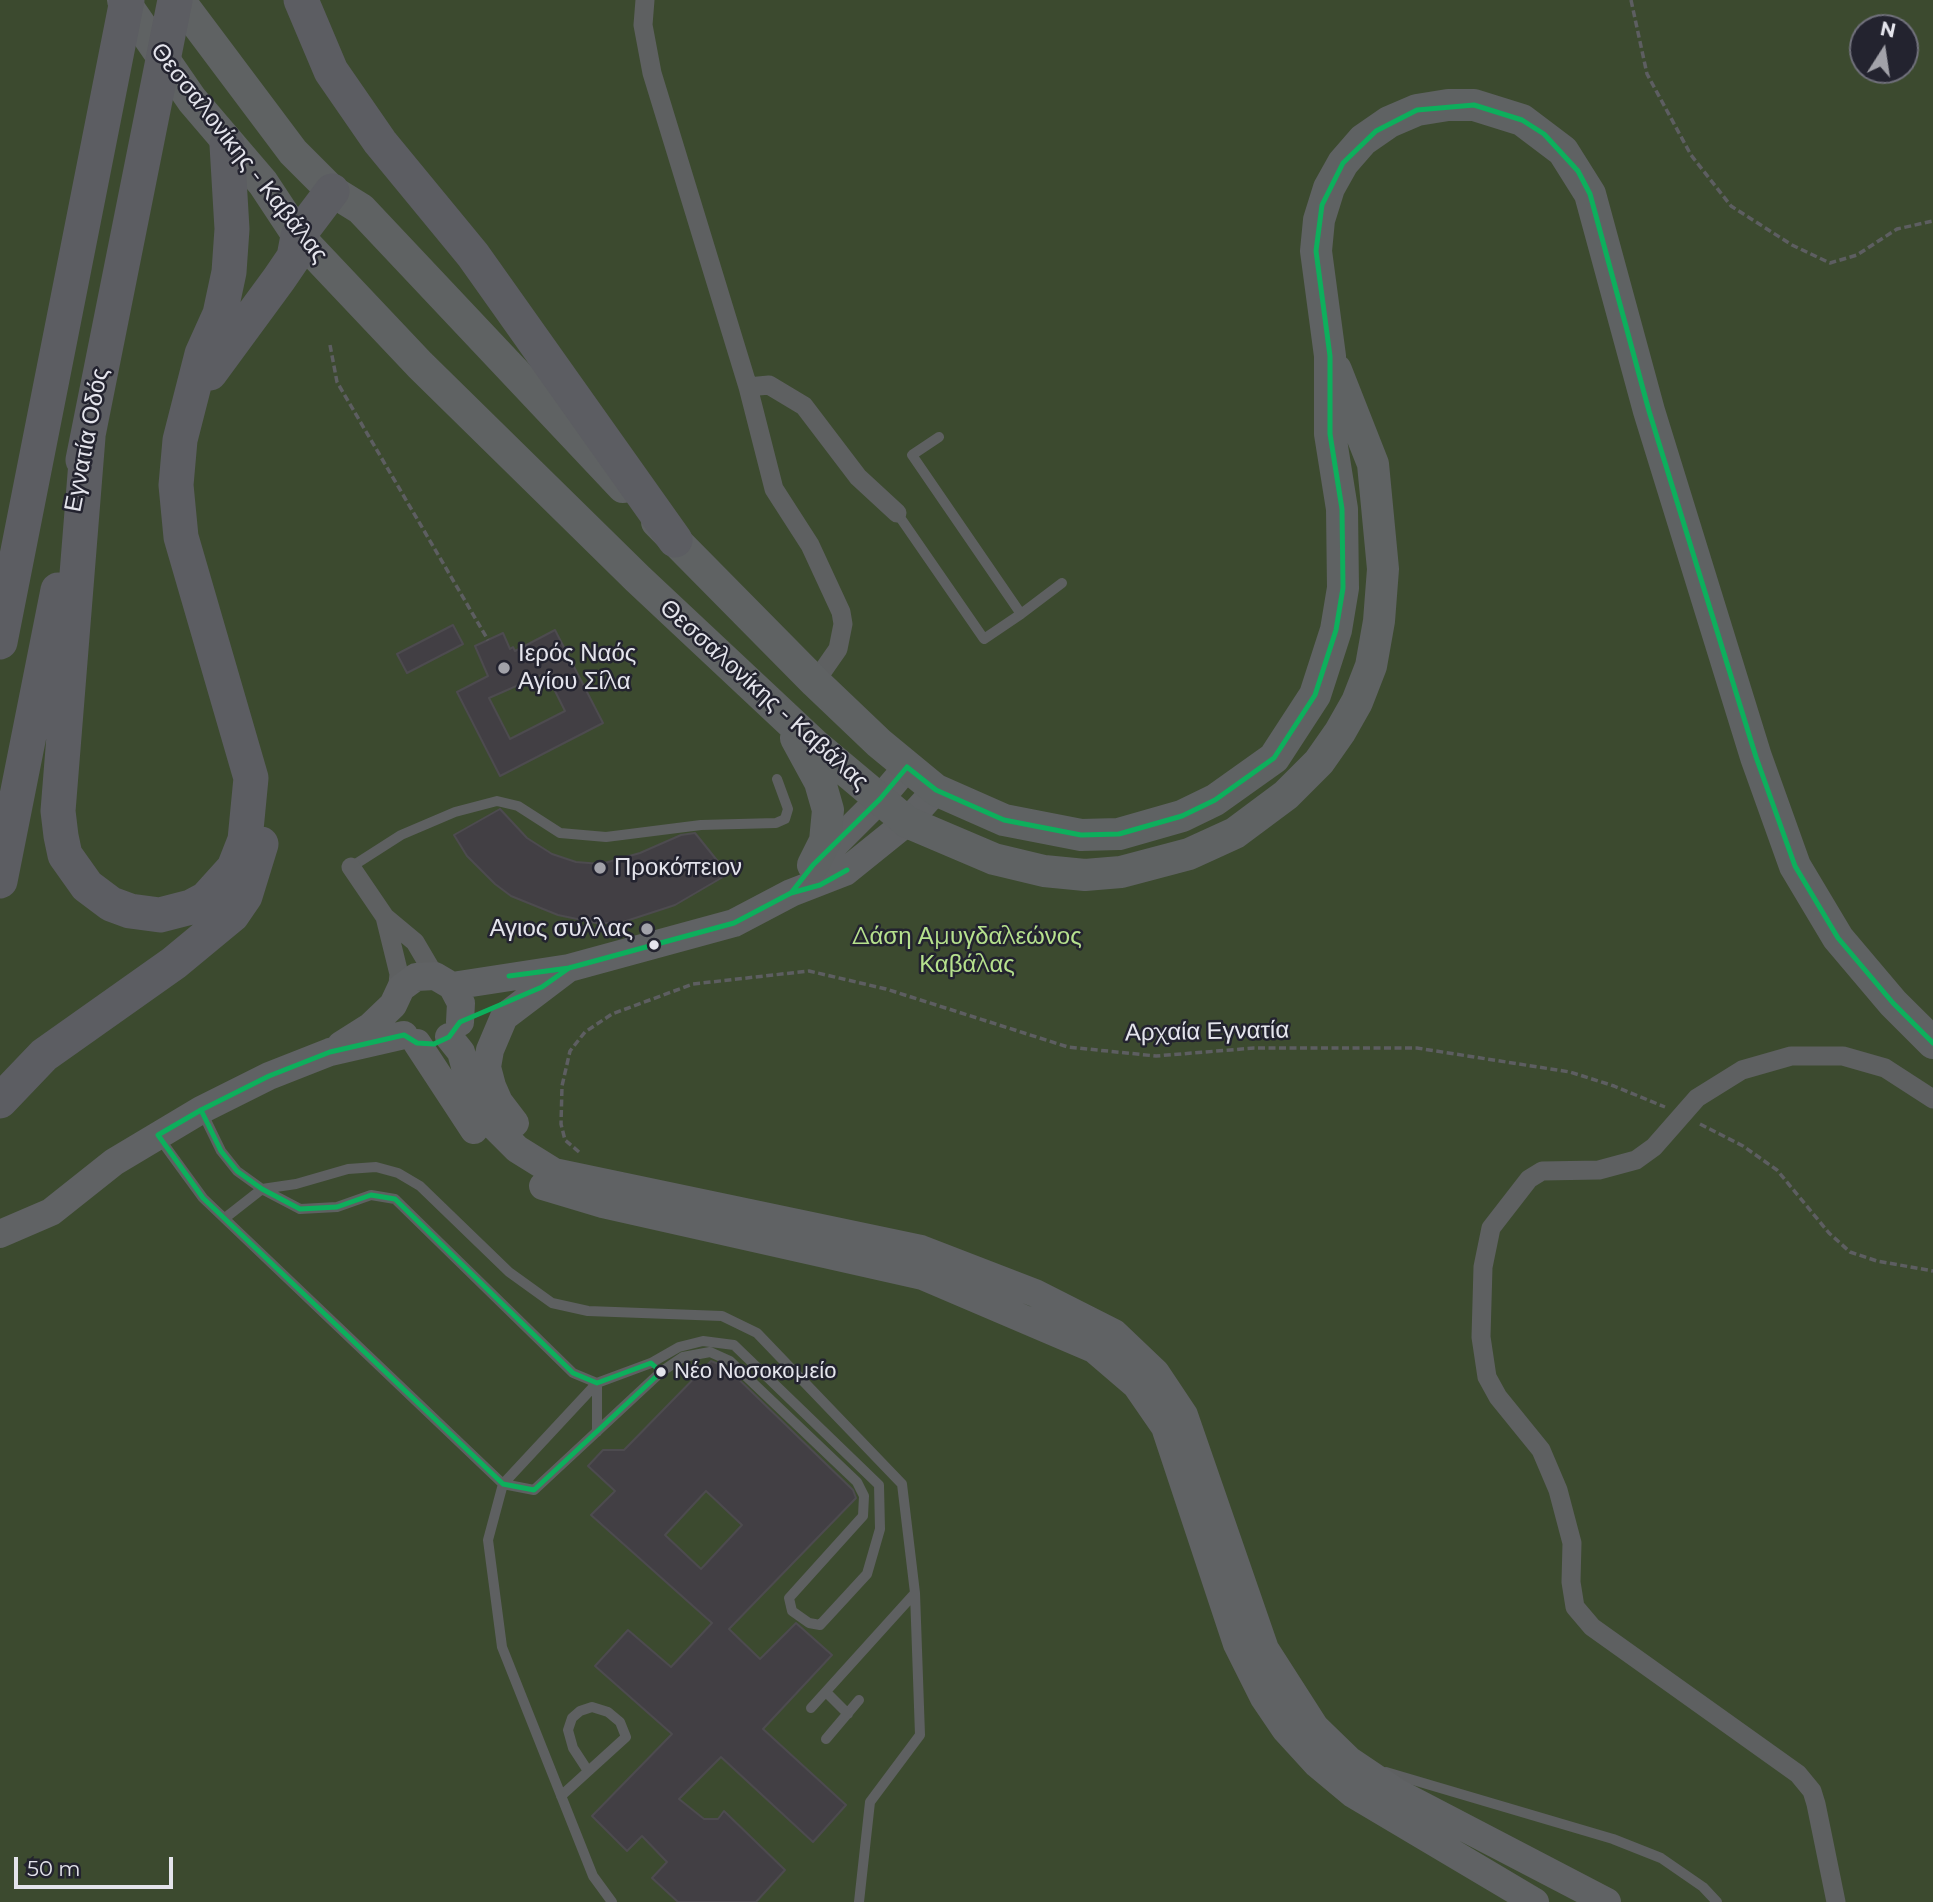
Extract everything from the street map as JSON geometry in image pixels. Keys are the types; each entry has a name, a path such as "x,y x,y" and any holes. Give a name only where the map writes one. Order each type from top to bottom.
{"highway":[{"name":"Εγνατία Οδός","path":"0,642 116,58 125,0"},
{"name":"Εγνατία Οδός","path":"0,881 177,0"},
{"path":"301,0 331,71 380,142 473,255 675,540"},
{"path":"88,437 58,811 65,855 87,886 111,904 130,911 160,915 191,907 213,893 234,867 241,853 251,778 181,537 178,463 180,440 194,396 202,354 220,314 229,272 232,229 227,145"},
{"path":"194,396 293,257 298,236 332,191"},
{"path":"0,537 42,431"},
{"path":"0,1101 44,1055 174,963 232,915 245,896 260,851 263,804 261,789 251,778"}],"main road":[{"name":"Θεσσαλονίκης - Καβάλας","path":"125,0 192,100 227,145 263,183 298,236 419,365 780,713 880,799 907,822 995,859 1044,871 1085,875 1121,872 1158,864 1235,833 1286,795 1319,762 1357,702 1371,666 1379,621 1383,569 1373,464 1330,356"},
{"name":"Θεσσαλονίκης - Καβάλας","path":"177,0 293,152 332,191 361,209 675,540 816,682 907,767 936,790 1004,820 1081,835 1119,834 1171,820 1215,800 1274,758 1315,695 1336,630 1343,588 1342,509 1330,434 1330,356 1316,251 1319,220 1334,177 1363,140 1389,122 1417,110 1448,105 1474,105 1522,120 1563,151 1590,194 1649,411 1756,757 1795,866 1838,938 1893,1003 1933,1043"},
{"path":"780,713 820,782 828,810 829,828 813,866"}],"street":[{"path":"645,0 643,25 652,73 748,387 774,489 810,545 841,612 843,624 838,649 816,682"},
{"path":"748,387 769,385 804,406 824,437 858,477 897,513"},
{"path":"791,893 813,866 880,799 907,767"},
{"path":"0,1234 51,1212 114,1162 201,1110 269,1076 330,1052 371,1026 395,1000 401,988 416,977 443,981 569,968 734,923 791,893 820,885 845,872 907,822 936,790"},
{"path":"351,867 384,917 415,942 461,1003 455,1030 472,1092 493,1125 517,1149 554,1172 921,1249 1035,1293 1114,1333 1156,1373 1184,1415 1265,1649 1303,1712 1350,1761 1430,1810 1607,1902"},
{"path":"384,917 399,974 395,1023 410,1039 479,1138 497,1155 547,1188 603,1204 923,1276 1094,1349 1136,1385 1164,1427 1237,1644 1264,1699 1285,1729 1331,1777 1363,1801 1535,1902"},
{"path":"569,968 504,1017 499,1025 487,1067 492,1086 508,1115 531,1141 621,1187"},
{"path":"330,1052 395,1040 410,1039 434,1044 496,1004 542,988"},
{"path":"1836,1902 1816,1804 1812,1791 1798,1774 1592,1627 1575,1607 1571,1582 1572,1543 1558,1490 1541,1450 1492,1387 1483,1356 1480,1320 1486,1247 1497,1218 1515,1195 1542,1171 1599,1170 1636,1160 1654,1147 1680,1114 1703,1093 1742,1070 1780,1058 1808,1054 1867,1061 1885,1068 1933,1099"}],"lane":[{"path":"939,436 912,455 1021,614"},
{"path":"897,513 984,639 1062,583"},
{"path":"351,867 401,835 455,813 497,802 518,806 561,833 606,837 701,825 776,823 785,819 789,809 777,779"},
{"path":"201,1110 221,1151 237,1171 262,1189 300,1209 337,1207 371,1195 395,1199 573,1373 597,1382"},
{"path":"158,1135 204,1198 503,1484 534,1490 661,1372 683,1357 710,1352 730,1361 857,1482 864,1496 863,1516 789,1598 792,1611 809,1623 820,1626 867,1574 880,1529 879,1485 734,1345 703,1341 679,1347 651,1363 597,1382 503,1484 488,1540 502,1647 593,1877 612,1902"},
{"path":"225,1218 262,1189 296,1184 348,1169 376,1167 398,1173 421,1186 509,1272 552,1303 589,1311 722,1316 757,1333 902,1484 915,1593 920,1735 870,1802 859,1902"},
{"path":"651,1363 661,1372"},
{"path":"597,1382 597,1432"},
{"path":"811,1708 915,1593"},
{"path":"826,1692 848,1714"},
{"path":"827,1739 859,1700"},
{"path":"561,1796 626,1737 620,1722 608,1712 592,1707 580,1711 572,1718 568,1730 573,1748 588,1771"},
{"path":"1350,1761 1613,1839 1661,1858 1703,1887 1717,1902"}],"path":[{"path":"1631,0 1647,74 1690,155 1731,206 1792,245 1830,263 1857,255 1897,229 1933,221"},
{"path":"330,345 337,382 488,640"},
{"name":"Αρχαία Εγνατία","path":"584,1156 565,1140 561,1124 562,1086 570,1051 585,1032 612,1014 693,984 809,971 886,989 1068,1047 1156,1056 1254,1048 1417,1048 1590,1077 1680,1114 1743,1146 1770,1164 1850,1252 1877,1261 1933,1271"}],"green space":[{"name":"Δάση Αμυγδαλεώνος Καβάλας","path":"0,0 1933,0 1933,1902 0,1902"}],"building":[{"path":"453,625 463,644 407,673 397,654"},
{"path":"555,630 603,723 500,776 457,692 488,676 475,646 503,633 510,649 513,647 515,651","holes":["546,673 565,711 510,739 489,698"]},
{"name":"Προκόπειον","path":"500,809 527,838 552,854 576,862 601,864 640,853 681,835 695,833 728,874 675,905 620,923 596,923 558,915 511,896 495,884 467,856 454,835"},
{"path":"711,1361 726,1367 853,1490 856,1498 729,1629 760,1659 796,1623 832,1655 763,1729 846,1805 813,1842 721,1757 679,1799 704,1819 718,1819 724,1811 785,1870 756,1902 678,1902 652,1878 667,1862 642,1836 627,1851 592,1816 672,1734 595,1666 628,1630 671,1667 712,1623 591,1515 615,1491 588,1466 603,1450 624,1450","holes":["706,1491 742,1525 701,1569 665,1535"]}],"transit line":[{"path":"791,893 813,865 880,799 907,767 936,790 1004,820 1081,835 1119,834 1182,816 1215,800 1274,758 1315,695 1336,630 1343,588 1342,509 1330,434 1330,356 1316,251 1322,205 1343,163 1376,131 1417,110 1474,105 1522,120 1544,134 1578,171 1590,194 1649,411 1756,757 1795,866 1838,938 1893,1003 1933,1043"},
{"path":"509,976 569,968 734,923 791,893 820,885 847,870"},
{"path":"201,1110 269,1076 330,1052 404,1035 417,1043 434,1044 449,1037 460,1022 542,987 569,968"},
{"path":"201,1110 221,1151 237,1171 262,1189 300,1209 337,1207 371,1195 395,1199 573,1373 597,1383 651,1363 661,1372 534,1490 503,1484 203,1198 158,1135 201,1110"}],"place":[{"name":"Ιερός Ναός Αγίου Σίλα","path":"504,668"},
{"name":"Προκόπειον","path":"600,868"},
{"name":"Αγιος συλλας","path":"647,929"},
{"name":"Νέο Νοσοκομείο","path":"661,1372"}]}
